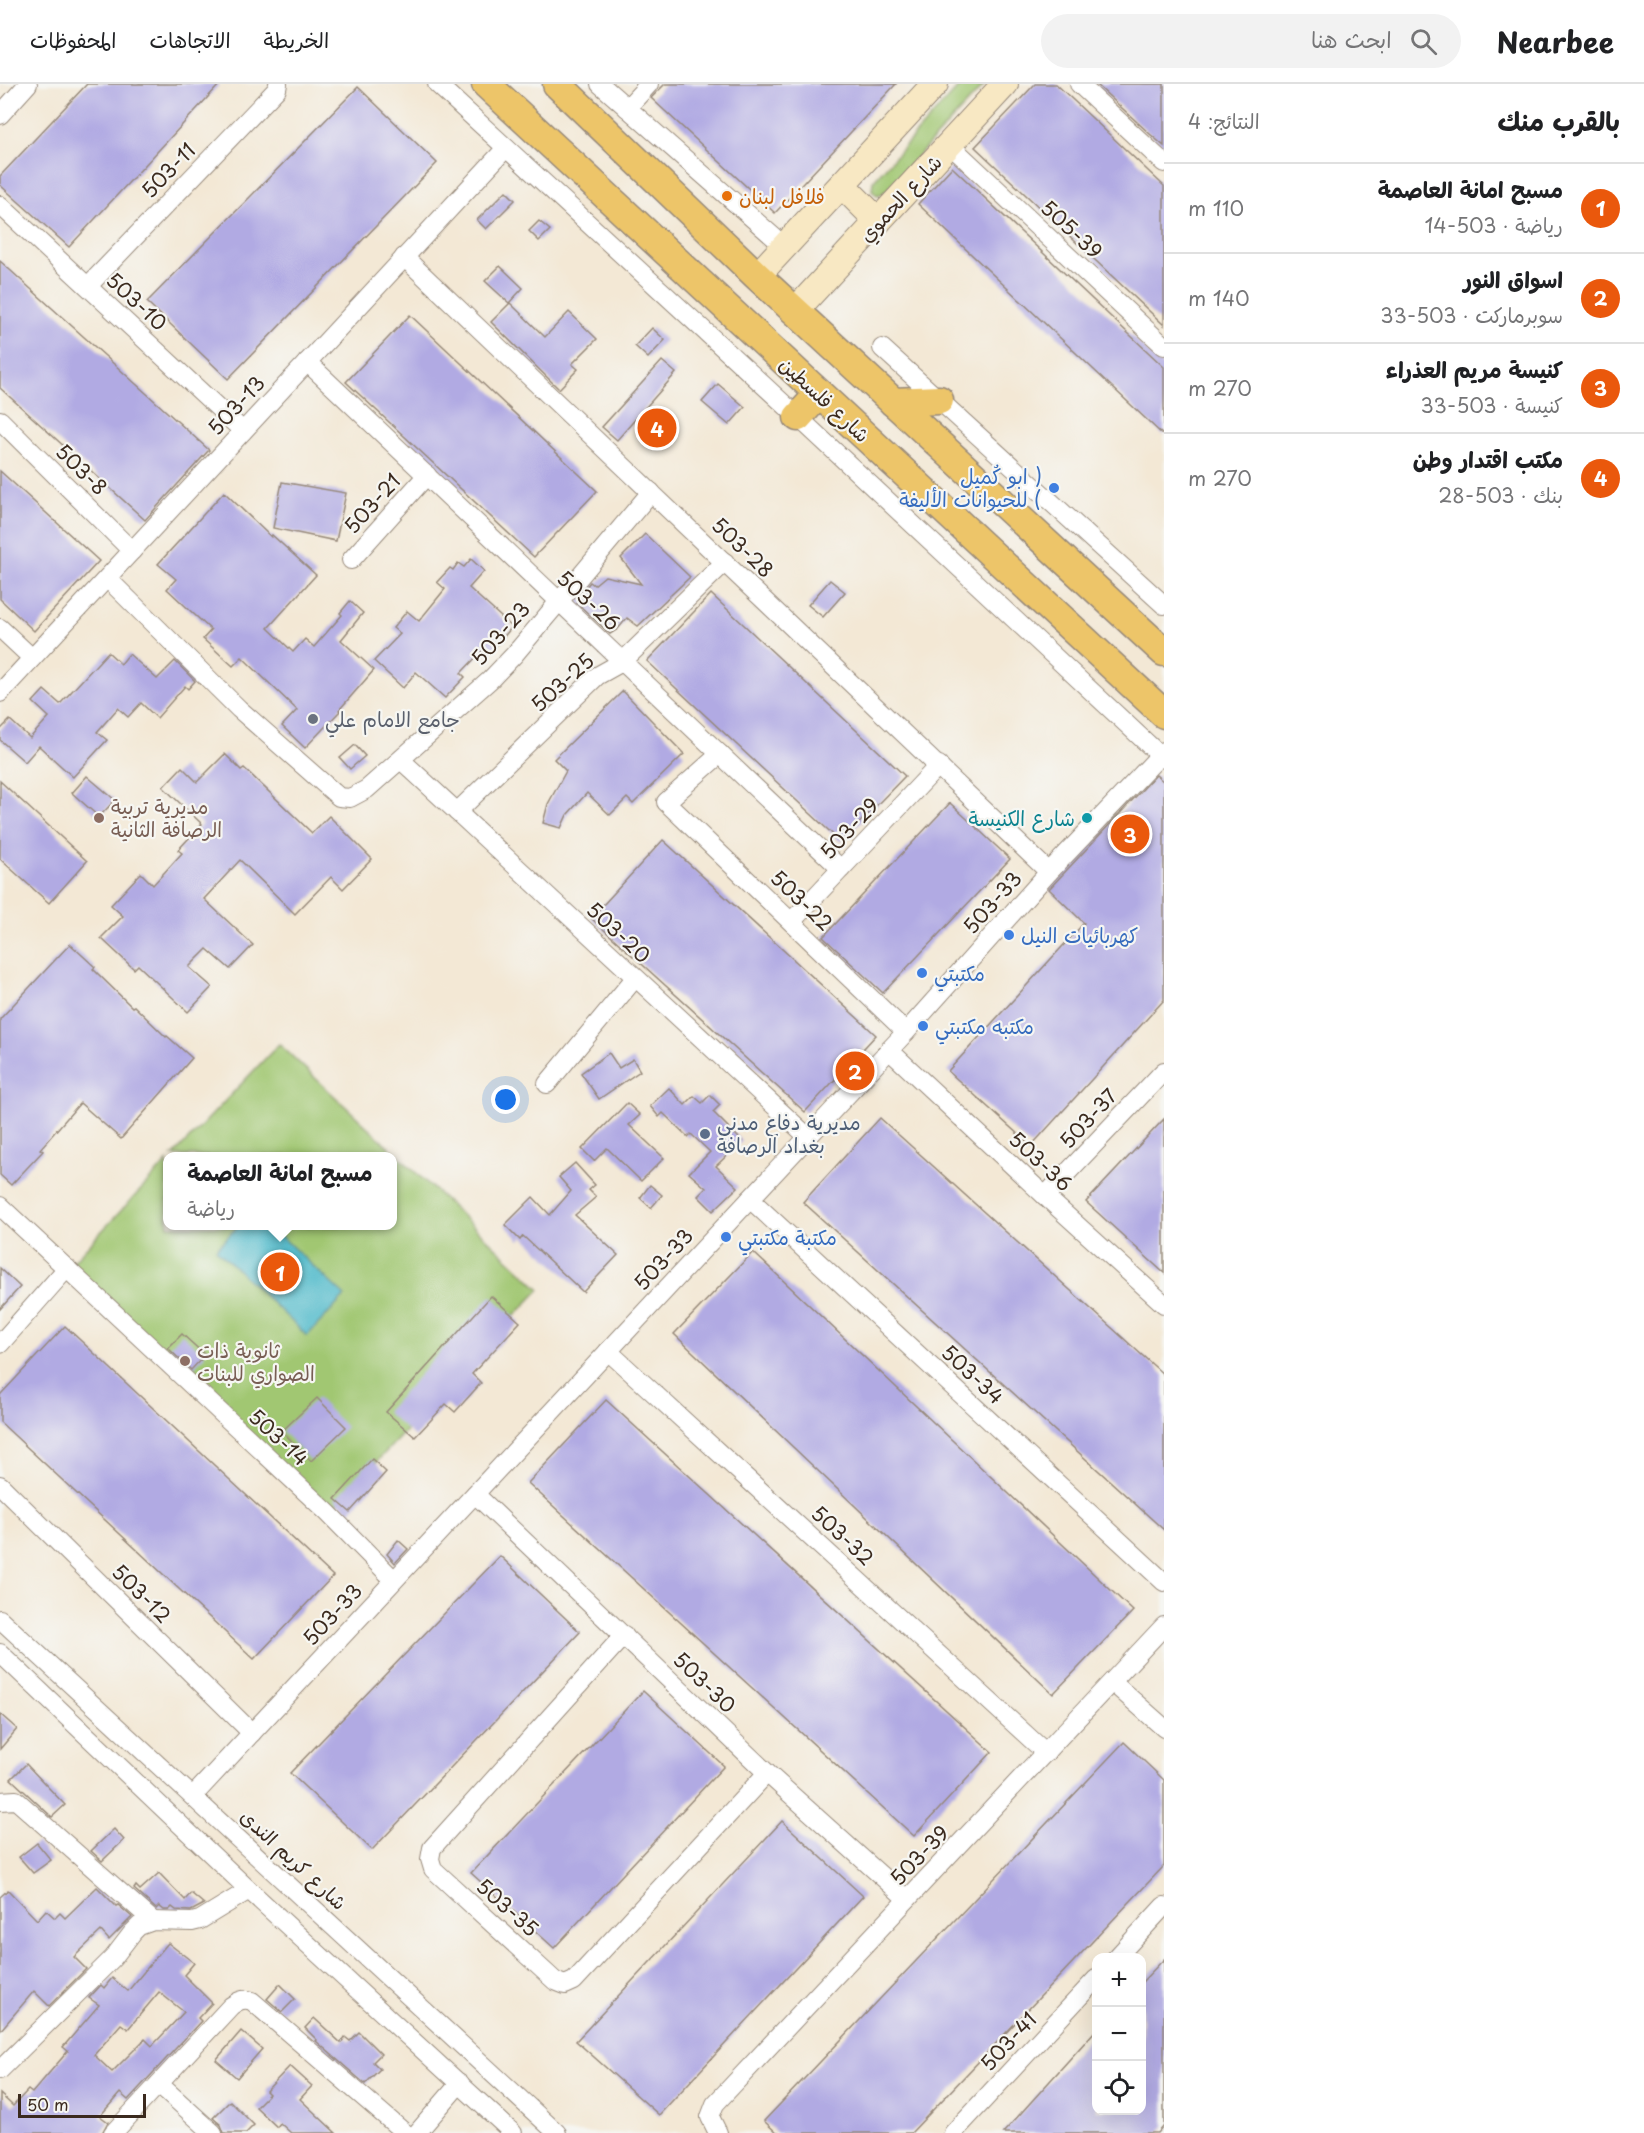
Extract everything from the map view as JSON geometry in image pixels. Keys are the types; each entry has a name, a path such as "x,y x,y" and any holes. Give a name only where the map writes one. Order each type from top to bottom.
{"main road":[{"name":"شارع فلسطين","path":"486,84 1164,714"},
{"path":"559,85 757,276 1164,652"},
{"path":"798,417 819,394"},
{"path":"893,402 939,400"}],"street":[{"path":"0,115 28,84"},
{"name":"503-11","path":"88,286 277,89 278,84"},
{"path":"437,84 1163,755"},
{"path":"600,84 784,246"},
{"path":"627,108 649,84"},
{"path":"757,276 935,84"},
{"name":"شارع الحموي","path":"795,311 1005,84"},
{"path":"1078,84 1164,163"},
{"name":"505-39","path":"949,144 1164,346"},
{"name":"503-13","path":"0,693 506,148"},
{"path":"842,185 878,221"},
{"name":"503-10","path":"0,205 243,431"},
{"name":"503-28","path":"404,257 1049,872"},
{"path":"882,348 1161,596"},
{"name":"503-26","path":"307,362 841,869"},
{"name":"503-8","path":"0,420 132,550"},
{"name":"503-21","path":"351,560 427,476"},
{"name":"503-23","path":"107,578 238,709 339,798 350,798 367,789 490,680 514,655 651,492"},
{"name":"503-25","path":"457,812 597,676 622,662 725,562"},
{"path":"0,628 32,658"},
{"name":"503-22","path":"720,754 666,802 906,1032"},
{"name":"503-33","path":"193,1796 906,1032 1049,872 1163,755"},
{"name":"503-20","path":"401,760 808,1137"},
{"name":"503-29","path":"792,921 939,765"},
{"path":"547,1084 635,978"},
{"name":"503-36","path":"889,1050 1164,1304"},
{"name":"503-37","path":"1046,1196 1164,1071"},
{"name":"503-34","path":"750,1198 1164,1582"},
{"name":"503-14","path":"0,1206 327,1513 394,1580"},
{"path":"0,1344 67,1268"},
{"name":"503-32","path":"608,1351 1046,1753"},
{"name":"503-12","path":"0,1485 252,1733"},
{"name":"503-30","path":"475,1494 767,1773 907,1899"},
{"name":"شارع كريم الندى","path":"0,1619 557,2133"},
{"name":"503-39","path":"714,2125 715,2104 1164,1626"},
{"name":"503-35","path":"624,1635 432,1848 430,1859 433,1869 555,1981 565,1985 574,1981 767,1773"},
{"path":"0,1653 249,1890 513,2133"},
{"path":"1112,1682 1164,1728"},
{"path":"68,1718 84,1697"},
{"path":"0,1800 16,1800 153,1921"},
{"path":"0,2070 113,1958 133,1932 145,1923 200,1920 249,1890"},
{"path":"1121,1953 1164,1906"},
{"name":"503-41","path":"953,2133 1092,1983"},
{"path":"113,2133 231,2007 238,2001 246,1999 252,2001 405,2133"},
{"path":"417,2133 460,2083"},
{"path":"159,2084 213,2133"}],"green space":[{"path":"961,84 985,84 883,194 877,195 872,190 873,181"},
{"path":"279,1044 394,1152 177,1152"},
{"path":"397,1155 540,1289 328,1513 67,1268 163,1166 163,1230 397,1230"}],"water":[{"path":"234,1230 274,1230 345,1296 307,1336 216,1249"}],"building":[{"path":"87,84 220,84 69,247 0,185 0,176"},
{"path":"665,84 896,84 775,213 651,98"},
{"path":"1035,84 1056,84 1164,186 1164,325 975,147"},
{"path":"1096,84 1164,84 1164,146 1150,134"},
{"path":"358,87 437,163 228,379 147,302"},
{"path":"952,167 1164,367 1164,436 918,204"},
{"path":"506,191 515,200 486,229 477,220"},
{"path":"539,221 550,230 539,241 529,231"},
{"path":"0,261 209,450 145,520 0,388"},
{"path":"500,266 523,288 509,303 485,281"},
{"path":"510,303 545,337 569,312 597,339 572,364 578,369 559,389 491,322"},
{"path":"410,315 597,491 534,557 346,382"},
{"path":"652,328 665,340 648,358 635,346"},
{"path":"662,361 676,373 617,440 602,427"},
{"path":"718,384 745,407 729,425 702,402"},
{"path":"0,471 99,561 34,631 0,599"},
{"path":"282,482 346,493 336,541 273,528"},
{"path":"224,492 271,537 272,535 316,575 268,628 293,652 305,639 314,647 342,615 340,613 350,601 363,613 341,640 374,670 305,748 282,726 297,710 242,657 233,666 203,639 211,630 167,589 176,579 158,564"},
{"path":"645,534 690,577 638,626 627,618 618,629 610,634 577,603 577,598 590,582 594,585 605,576 641,584 621,558"},
{"path":"471,559 484,571 469,588 512,627 489,654 484,649 461,673 465,677 445,698 416,672 403,688 374,661 400,634 393,628 407,611 419,621 445,589 437,582 450,568 453,570 458,563 464,567"},
{"path":"830,580 845,592 823,617 808,605"},
{"path":"711,594 905,776 841,842 647,661"},
{"path":"108,652 121,664 129,654 157,679 175,661 195,681 188,689 185,686 157,718 141,703 128,717 118,708 97,732 107,740 73,777 39,746 25,762 0,740 0,730 10,720 30,738 49,717 33,702 44,690 60,704"},
{"path":"623,691 684,754 633,804 627,798 610,815 587,793 567,815 561,828 543,823 548,804 566,771 554,759"},
{"path":"355,745 365,756 350,769 340,758"},
{"path":"225,754 241,770 244,768 312,833 329,816 372,859 343,889 331,877 295,914 240,860 204,899 253,945 230,969 207,949 189,967 212,987 188,1012 138,965 134,969 101,938 123,916 111,905 141,873 153,885 182,853 178,850 202,824 163,787 182,767 197,782"},
{"path":"1156,775 1164,782 1164,1000 1031,1146 948,1071 1084,923 1049,889"},
{"path":"87,776 115,800 99,817 72,793"},
{"path":"0,781 87,861 49,903 0,859"},
{"path":"950,803 1010,859 883,993 823,937"},
{"path":"663,840 876,1035 805,1112 591,918"},
{"path":"70,944 132,1007 134,1006 192,1058 121,1139 80,1103 40,1149 43,1151 11,1185 0,1175 0,1019"},
{"path":"609,1053 619,1068 633,1059 640,1071 599,1099 581,1073"},
{"path":"669,1088 685,1105 694,1096 702,1103 710,1095 720,1105 713,1112 742,1141 716,1166 738,1187 713,1211 698,1196 706,1188 689,1173 710,1152 691,1134 688,1137 663,1113 659,1117 650,1106"},
{"path":"627,1103 640,1115 629,1125 664,1158 641,1181 607,1148 594,1161 582,1149"},
{"path":"880,1118 1164,1375 1164,1530 803,1202"},
{"path":"1164,1119 1164,1273 1086,1202"},
{"path":"575,1163 595,1185 589,1190 596,1197 575,1215 618,1255 583,1292 523,1236 520,1240 505,1225 533,1197 550,1215 571,1191 559,1177"},
{"path":"650,1185 662,1195 651,1208 640,1198"},
{"path":"753,1252 1133,1611 1053,1694 674,1334"},
{"path":"0,1268 20,1287 0,1309"},
{"path":"491,1296 520,1322 472,1374 481,1383 455,1412 446,1404 415,1437 386,1412"},
{"path":"65,1326 333,1576 254,1659 0,1422 0,1395"},
{"path":"182,1334 205,1355 191,1370 168,1348"},
{"path":"317,1398 346,1427 311,1461 282,1431"},
{"path":"606,1400 992,1752 914,1836 528,1483"},
{"path":"372,1459 386,1472 350,1512 335,1499"},
{"path":"398,1540 408,1549 395,1563 387,1554"},
{"path":"500,1556 580,1632 372,1850 290,1773"},
{"path":"643,1691 724,1766 554,1948 471,1873"},
{"path":"0,1714 17,1729 0,1749"},
{"path":"1124,1742 1164,1780 1164,1866 911,2133 777,2133 764,2121"},
{"path":"26,1764 65,1805 52,1817 11,1779"},
{"path":"782,1821 863,1896 659,2115 576,2041"},
{"path":"114,1829 124,1840 102,1861 91,1851"},
{"path":"37,1843 51,1860 33,1873 19,1857"},
{"path":"159,1873 185,1900 191,1893 204,1904 191,1911 176,1910 172,1907 164,1910 159,1906 156,1909 134,1889 136,1886 140,1890"},
{"path":"97,1887 116,1906 118,1905 132,1917 109,1940 101,1931 74,1957 86,1969 49,2006 34,1991 0,2031 0,1897 8,1890 37,1920 46,1910 55,1918 60,1913 65,1918"},
{"path":"168,1943 194,1963 184,1975 212,2003 198,2018 201,2021 128,2100 120,2093 100,2116 108,2122 102,2133 0,2133 0,2094 13,2106 28,2090 32,2093 68,2051 63,2047 99,2005 89,1998 101,1985 104,1988 112,1978 128,1991","holes":["159,1992 184,2012 152,2046 145,2039 112,2072 94,2055 121,2024 128,2029"]},
{"path":"1164,1959 1164,2126 1158,2133 1003,2133 1092,2034 1092,2115 1146,2115 1146,1978"},
{"path":"280,1984 295,1999 282,2012 267,1999"},
{"path":"314,2018 341,2043 345,2037 350,2041 359,2032 381,2054 373,2062 380,2069 365,2084 316,2041 305,2028"},
{"path":"241,2031 262,2049 237,2078 216,2060"},
{"path":"290,2066 312,2086 300,2099 336,2133 291,2133 280,2123 277,2127 256,2107 269,2094 266,2091"},
{"path":"230,2101 254,2125 246,2133 224,2133 221,2125 213,2118"}],"place":[{"name":"فلافل لبنان","path":"727,196"},
{"name":"مكتب اقتدار وطن","path":"657,428"},
{"name":"ابو كُميل ) للحيوانات الأليفة (","path":"1054,488"},
{"name":"جامع الامام علي","path":"313,719"},
{"name":"مديرية تربية الرصافة الثانية","path":"99,818"},
{"name":"شارع الكنيسة","path":"1087,818"},
{"name":"كنيسة مريم العذراء","path":"1130,834"},
{"name":"كهربائيات النيل","path":"1009,935"},
{"name":"مكتبتي","path":"922,973"},
{"name":"مكتبه مكتبتي","path":"923,1026"},
{"name":"اسواق النور","path":"855,1071"},
{"name":"مديرية دفاع مدني بغداد الرصافة","path":"705,1134"},
{"name":"مكتبة مكتبتي","path":"726,1237"},
{"name":"مسبح امانة العاصمة","path":"280,1272"},
{"name":"ثانوية ذات الصواري للبنات","path":"185,1361"}]}
